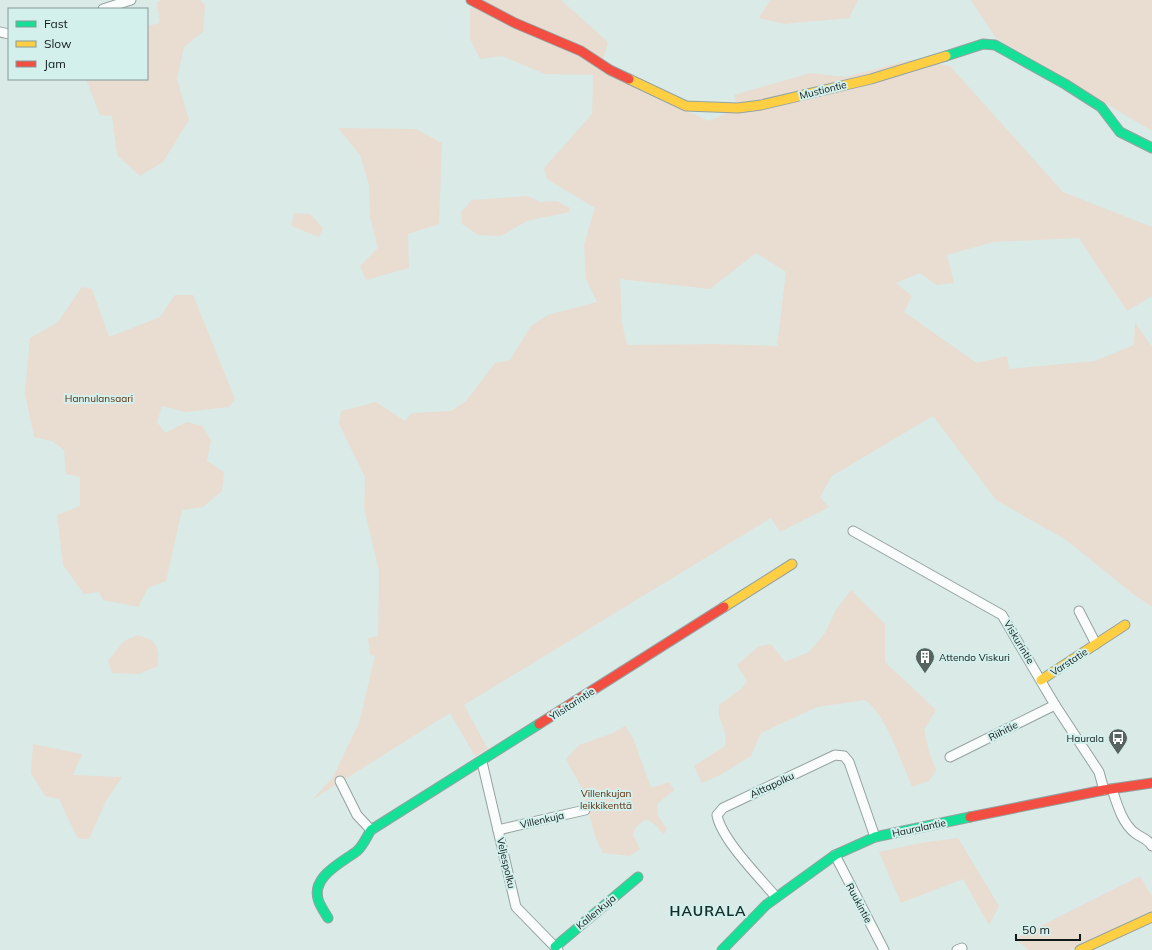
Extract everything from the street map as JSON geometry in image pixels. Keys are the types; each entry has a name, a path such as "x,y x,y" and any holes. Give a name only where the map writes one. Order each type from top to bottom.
{"street":[{"path":"106,8 131,0"},
{"name":"Mustiontie","path":"471,0 515,23 581,51 610,70 686,106 705,108 738,108 789,98 871,79 983,44 995,45 1065,84 1101,107 1120,132 1152,148"},
{"name":"Viskurintie","path":"853,531 1002,615 1055,705 1100,774 1126,824 1134,833 1149,842 1152,846"},
{"name":"Ylisitarintie","path":"328,918 318,900 318,888 321,880 334,866 360,850 371,830 482,762 792,564"},
{"name":"Varstatie","path":"1080,611 1096,644"},
{"name":"Varstatie","path":"1041,680 1125,625"},
{"name":"Riihitie","path":"950,757 1055,705"},
{"name":"Aittapolku","path":"776,897 746,862 722,826 718,815 723,808 835,755 844,756 849,762 875,837"},
{"name":"Veljespolku","path":"482,762 516,907 556,949"},
{"path":"340,781 357,815 371,830"},
{"name":"Hauralantie","path":"722,950 776,897 835,855 875,837 1108,790 1152,783"},
{"name":"Villenkuja","path":"498,830 585,810"},
{"name":"Ruukintie","path":"835,855 884,950"},
{"name":"Kallenkuja","path":"556,949 638,877"},
{"path":"1080,950 1152,917"}],"green space":[{"path":"161,0 200,0 205,5 203,32 184,47 177,79 189,120 163,162 140,176 117,155 112,116 100,115 86,80 148,80 148,26 160,23 157,2"},
{"path":"479,0 561,0 608,42 600,70 709,121 738,108 734,95 810,73 846,77 909,60 950,66 1063,192 1152,227 1152,296 1127,311 1079,238 993,242 947,255 954,283 936,285 920,273 896,283 912,296 904,312 977,363 1007,356 1009,369 1095,361 1134,345 1135,322 1152,347 1152,607 1133,594 1066,540 996,500 933,416 832,476 820,497 829,507 780,532 771,518 464,705 488,749 475,756 450,713 312,800 333,777 359,723 375,656 370,655 368,638 378,636 379,571 364,508 365,477 339,424 341,411 376,402 405,421 412,413 451,411 466,401 495,363 510,360 531,326 548,315 597,302 586,279 584,244 595,208 547,179 544,168 592,114 593,75 545,74 502,56 480,59 470,39 470,9","holes":["756,253 786,272 777,346 715,344 627,345 622,323 620,279 710,289"]},
{"path":"770,0 858,0 849,18 784,24 759,18"},
{"path":"971,0 1152,0 1152,131 996,38"},
{"path":"338,128 416,129 442,143 439,224 408,234 409,268 366,280 360,266 378,248 370,217 369,185 360,155"},
{"path":"528,196 540,202 557,201 570,208 569,212 527,221 501,236 478,235 462,224 461,212 472,200"},
{"path":"294,213 310,214 323,228 319,237 291,226"},
{"name":"Hannulansaari","path":"82,287 92,289 109,337 160,317 175,295 193,295 235,399 229,407 185,412 162,406 157,422 165,433 187,422 202,426 211,440 207,461 224,472 222,491 203,507 182,510 166,581 148,588 138,607 103,600 99,592 84,594 63,565 57,515 80,506 80,477 66,474 64,450 52,441 34,437 25,393 30,338 58,322"},
{"path":"851,590 885,624 885,662 936,710 924,730 929,752 936,770 929,781 912,787 887,728 873,707 865,700 817,707 761,733 751,756 720,775 702,783 694,766 725,746 726,740 719,705 741,689 747,681 737,665 759,646 771,644 785,662 809,652 825,633 836,610"},
{"path":"137,635 149,639 156,645 158,653 158,666 139,674 112,673 108,661 124,641"},
{"name":"Villenkujan leikkikenttä","path":"625,726 633,738 651,788 669,782 674,790 657,804 658,816 667,829 664,834 653,823 646,819 636,827 633,835 640,849 630,856 603,853 596,838 582,788 566,759 579,745 613,733"},
{"path":"33,744 82,754 73,775 122,777 105,803 89,839 77,837 59,799 45,796 31,773"},
{"path":"958,838 999,906 989,925 963,879 901,903 879,852 920,843"},
{"path":"1140,876 1152,896 1152,913 1070,950 1029,950 1015,939"}],"traffic: fast":[{"path":"946,56 983,44 995,45 1065,84 1101,107 1120,132 1152,148"},
{"path":"328,918 319,902 317,893 319,885 329,871 359,849 371,830 539,724"},
{"path":"722,950 766,905 835,855 875,837 970,817"},
{"path":"555,947 638,877"}],"traffic: slow":[{"path":"629,79 686,106 738,108 761,105 871,79 946,56"},
{"path":"724,607 792,564"},
{"path":"1041,680 1125,625"},
{"path":"1080,950 1152,917"}],"traffic: jam":[{"path":"471,0 515,23 581,51 610,70 629,79"},
{"path":"539,724 724,607"},
{"path":"970,817 1104,790 1152,783"}],"place":[{"name":"Attendo Viskuri","path":"925,674"},
{"name":"Haurala","path":"1118,755"}],"district":[{"name":"HAURALA","path":"708,911"}]}
